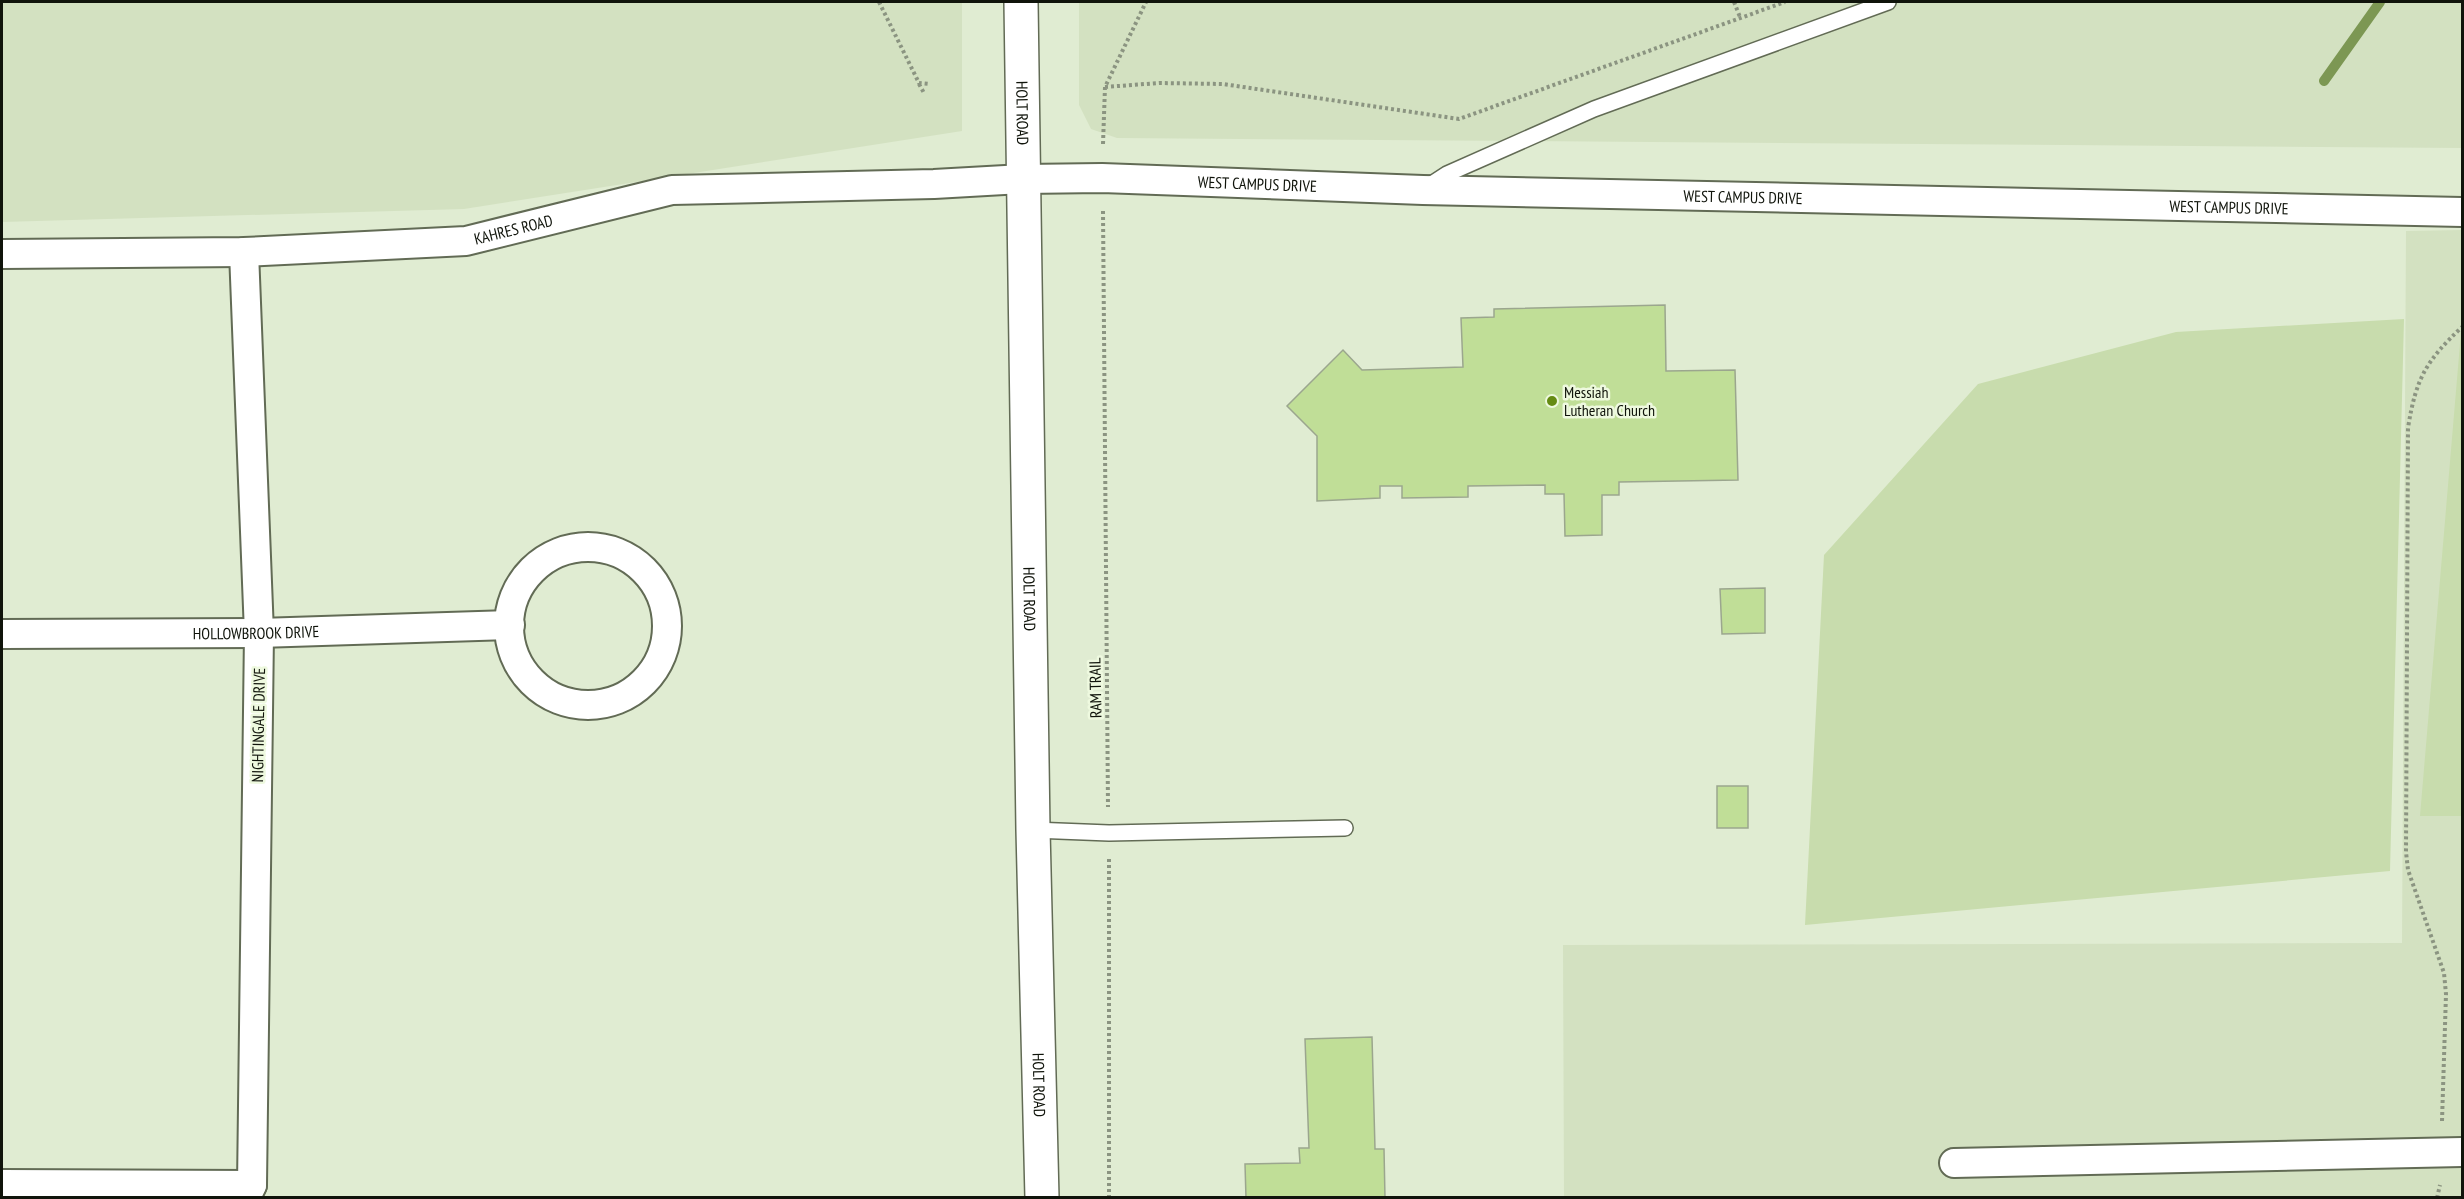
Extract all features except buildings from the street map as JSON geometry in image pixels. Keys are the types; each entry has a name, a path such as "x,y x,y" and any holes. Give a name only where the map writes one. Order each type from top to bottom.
{"main road":[{"name":"HOLT ROAD","path":"1021,2 1033,830 1042,1197"}],"street":[{"name":"WEST CAMPUS DRIVE","path":"1023,179 1102,178 1423,190 2463,212"},
{"name":"KAHRES ROAD","path":"2,254 244,252 466,241 672,190 934,184 1023,179"},
{"name":"NIGHTINGALE DRIVE","path":"244,252 259,633 249,1191"},
{"path":"605,547 628,556 647,572 666,609 668,635 658,665 648,679 610,702 583,705 562,701 534,684 519,665 510,638 510,624 510,610 515,595 535,567 560,551 605,547"},
{"name":"HOLLOWBROOK DRIVE","path":"2,634 259,633 510,624"},
{"path":"1954,1163 2452,1153"},
{"path":"2,1184 249,1191"}],"lane":[{"path":"1423,190 1446,174 1594,109 1888,2"},
{"path":"1033,830 1108,833 1345,828"}],"path":[{"path":"879,2 924,93"},
{"path":"1146,2 1105,87 1159,83 1224,84 1459,119 1785,2"},
{"path":"1734,2 1740,17"},
{"path":"919,83 929,84"},
{"name":"RAM TRAIL","path":"1105,87 1102,178 1109,1197"},
{"path":"2437,1197 2452,1153 2446,994 2444,973 2408,870 2406,852 2408,428 2415,390 2429,361 2463,327"}],"shaded area":[{"path":"2,2 962,2 962,131 464,209 2,222"},
{"path":"1079,2 2462,2 2462,148 1117,138 1091,129 1079,105"},
{"path":"2462,230 2462,1197 1564,1197 1563,945 2402,943 2406,231"},
{"path":"2404,319 2390,871 1805,925 1824,555 1978,384 2176,332"},
{"path":"2461,332 2462,816 2420,816"}],"waterway":[{"path":"2324,81 2380,2"}],"place":[{"name":"Messiah Lutheran Church","path":"1552,401"}]}
